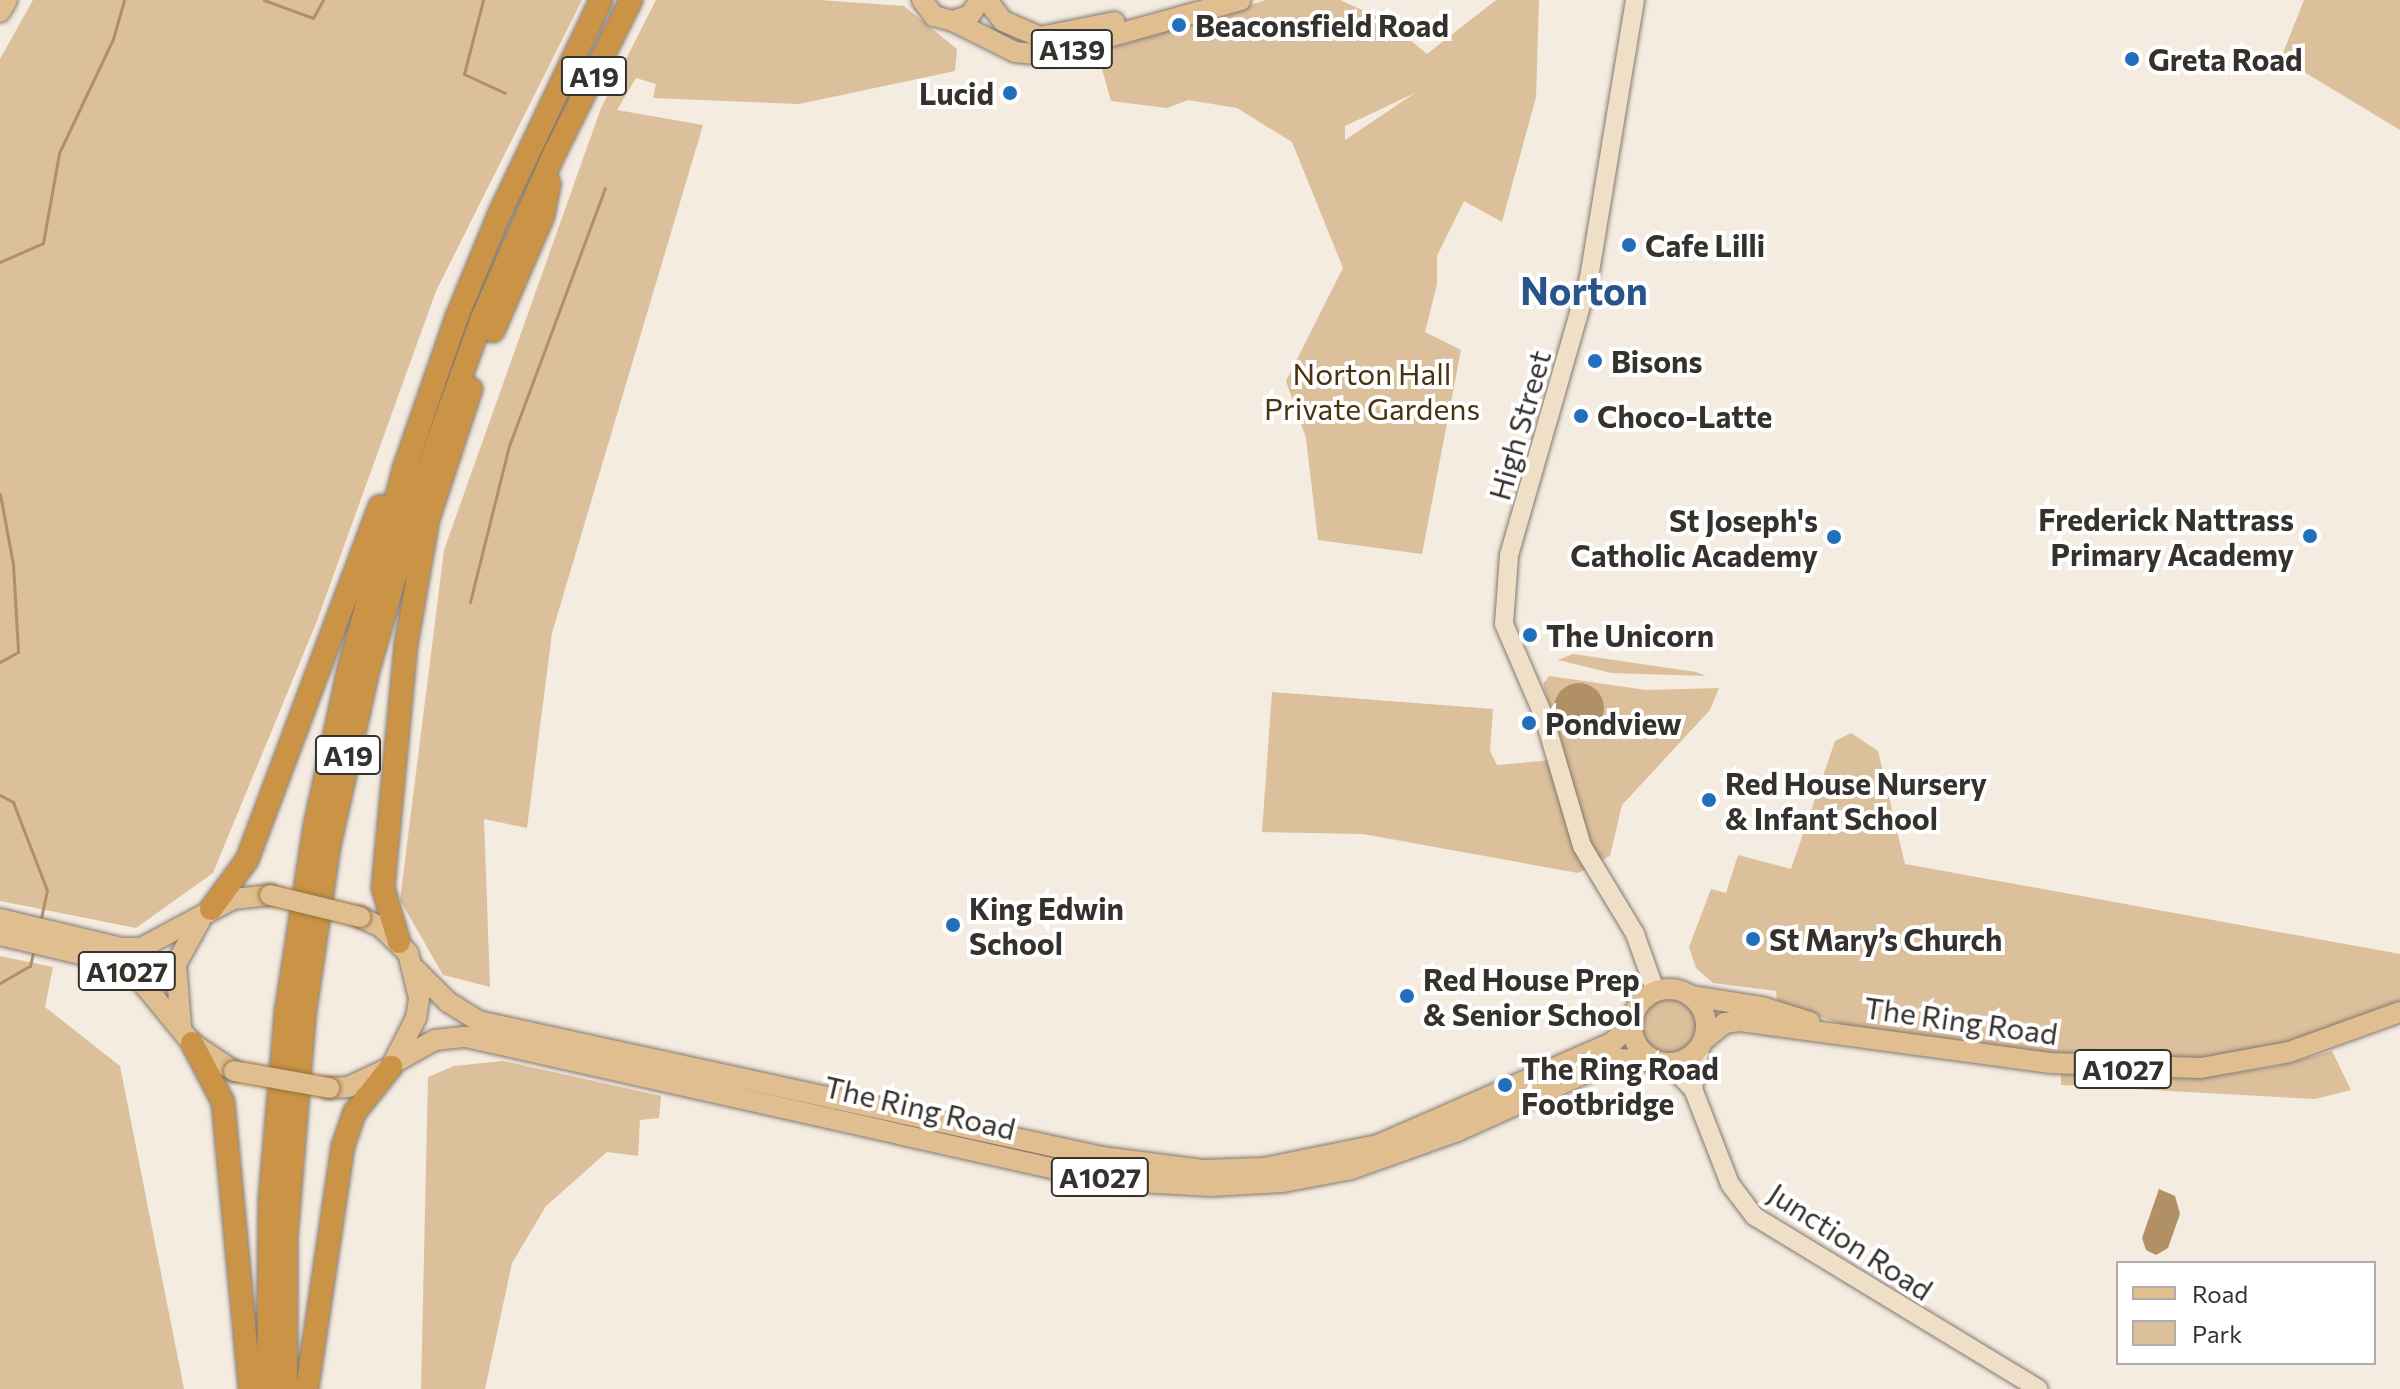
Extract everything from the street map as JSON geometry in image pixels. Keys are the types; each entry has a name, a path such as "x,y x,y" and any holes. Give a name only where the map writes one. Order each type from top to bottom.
{"highway":[{"name":"A19","path":"208,911 239,874 260,829 336,633 419,391 457,317 601,0"},
{"name":"A19","path":"286,1389 286,1238 294,1114 313,955 344,769 388,597 440,431 555,152 631,0"},
{"name":"A19","path":"399,942 384,901 383,880 406,645 421,553 474,380 543,216 555,152"},
{"name":"A19","path":"268,1389 276,1114 315,826 375,571 418,425 457,317"},
{"path":"187,1036 223,1102 250,1389"},
{"path":"307,1389 343,1146 355,1112 395,1064"}],"main road":[{"path":"0,12 7,0"},
{"path":"953,21 970,15 980,0"},
{"name":"A139","path":"987,0 1003,21 1040,37 1100,27 1185,0"},
{"name":"A139","path":"921,3 1015,52 1043,55 1241,0"},
{"name":"High Street","path":"1635,0 1589,278 1509,556 1504,624 1522,674 1544,717 1582,846 1635,934 1655,990"},
{"name":"A1027","path":"0,919 25,933 114,962 140,980 187,1036 234,1071 329,1088 369,1080 395,1064 416,1018 415,969 399,942 360,917 270,895 250,895 208,911 141,948 54,940"},
{"name":"A1027","path":"187,1036 176,964 208,911"},
{"name":"A1027","path":"0,935 25,933"},
{"name":"The Ring Road","path":"415,969 448,1002 478,1021 1102,1157 1202,1170 1264,1168 1378,1145 1612,1043 1633,1022"},
{"name":"A1027","path":"1633,1022 1645,998 1655,990 1668,988 1691,996"},
{"path":"1691,996 1704,1015 1693,1089"},
{"name":"The Ring Road","path":"1691,996 1762,1007 1840,1033"},
{"name":"The Ring Road","path":"1702,1044 1725,1023 1740,1021 2049,1063 2155,1070 2247,1062 2334,1038 2400,1012"},
{"path":"1633,1022 1637,1044 1661,1062"},
{"name":"The Ring Road","path":"395,1064 435,1040 466,1037 1055,1169 1196,1186 1283,1182 1351,1169 1458,1131 1617,1059 1661,1062"},
{"name":"A1027","path":"1661,1062 1690,1057 1702,1044"},
{"name":"Junction Road","path":"1661,1062 1693,1089 1730,1184 1754,1216 2038,1389"}],"green space":[{"path":"33,0 582,0 436,291 317,621 213,873 136,928 0,901 0,59"},
{"path":"656,0 819,0 904,6 957,49 955,71 799,104 653,98 656,84 636,78 617,110 703,125 552,633 527,828 484,819 490,987 443,975 400,900 444,550 601,108"},
{"name":"Norton Hall Private Gardens","path":"1266,0 1340,0 1387,21 1427,54 1496,0 1539,0 1536,97 1502,222 1464,201 1437,256 1437,284 1425,332 1461,350 1422,554 1318,540 1306,438 1286,381 1343,268 1292,142 1237,108 1188,100 1167,108 1111,101 1097,52","holes":["1416,93 1345,140 1345,126"]},
{"path":"2304,0 2400,0 2400,130 2281,58"},
{"path":"1573,654 1706,676 1611,673 1558,660"},
{"path":"1549,676 1646,690 1719,688 1710,710 1622,805 1610,856 1578,873 1363,834 1262,832 1272,692 1493,709 1490,751 1497,765 1564,759 1543,684"},
{"path":"1851,733 1878,751 1905,864 2400,954 2400,1005 2322,1035 2224,1059 2016,1052 1856,1029 1777,1002 1776,991 1713,983 1696,968 1689,947 1711,889 1726,893 1738,855 1791,869 1835,741"},
{"path":"0,956 53,967 45,1007 120,1066 184,1389 0,1389"},
{"path":"1669,997 1690,1005 1698,1026 1690,1047 1669,1055 1648,1047 1640,1026 1648,1005"},
{"path":"2332,1051 2351,1090 2315,1099 2061,1085 2061,1074 2195,1078 2273,1067"},
{"path":"503,1061 661,1096 659,1118 640,1120 638,1156 607,1152 546,1206 512,1263 485,1389 421,1389 428,1077 454,1066"}],"shaded area":[{"path":"1579,683 1597,690 1604,708 1597,726 1579,733 1561,726 1554,708 1561,690"},
{"path":"2159,1189 2175,1196 2180,1214 2168,1248 2156,1255 2146,1250 2142,1238"}],"waterway":[{"path":"0,262 43,243 59,153 113,39 124,0"},
{"path":"264,0 313,18 323,0"},
{"path":"483,0 464,74 505,93"},
{"path":"470,602 509,446 605,188"},
{"path":"0,494 13,564 18,652 0,662"},
{"path":"0,795 13,802 47,890 40,922"},
{"path":"0,983 30,966 34,949"}],"place":[{"name":"Beaconsfield Road","path":"1179,25"},
{"name":"Greta Road","path":"2132,59"},
{"name":"Lucid","path":"1010,93"},
{"name":"Cafe Lilli","path":"1629,245"},
{"name":"Bisons","path":"1595,361"},
{"name":"Choco-Latte","path":"1581,416"},
{"name":"Frederick Nattrass Primary Academy","path":"2310,536"},
{"name":"St Joseph's Catholic Academy","path":"1834,537"},
{"name":"The Unicorn","path":"1530,635"},
{"name":"Pondview","path":"1529,723"},
{"name":"Red House Nursery & Infant School","path":"1709,800"},
{"name":"King Edwin School","path":"953,925"},
{"name":"St Mary’s Church","path":"1753,939"},
{"name":"Red House Prep & Senior School","path":"1407,996"},
{"name":"The Ring Road Footbridge","path":"1505,1085"}],"district":[{"name":"Norton","path":"1584,290"}]}
